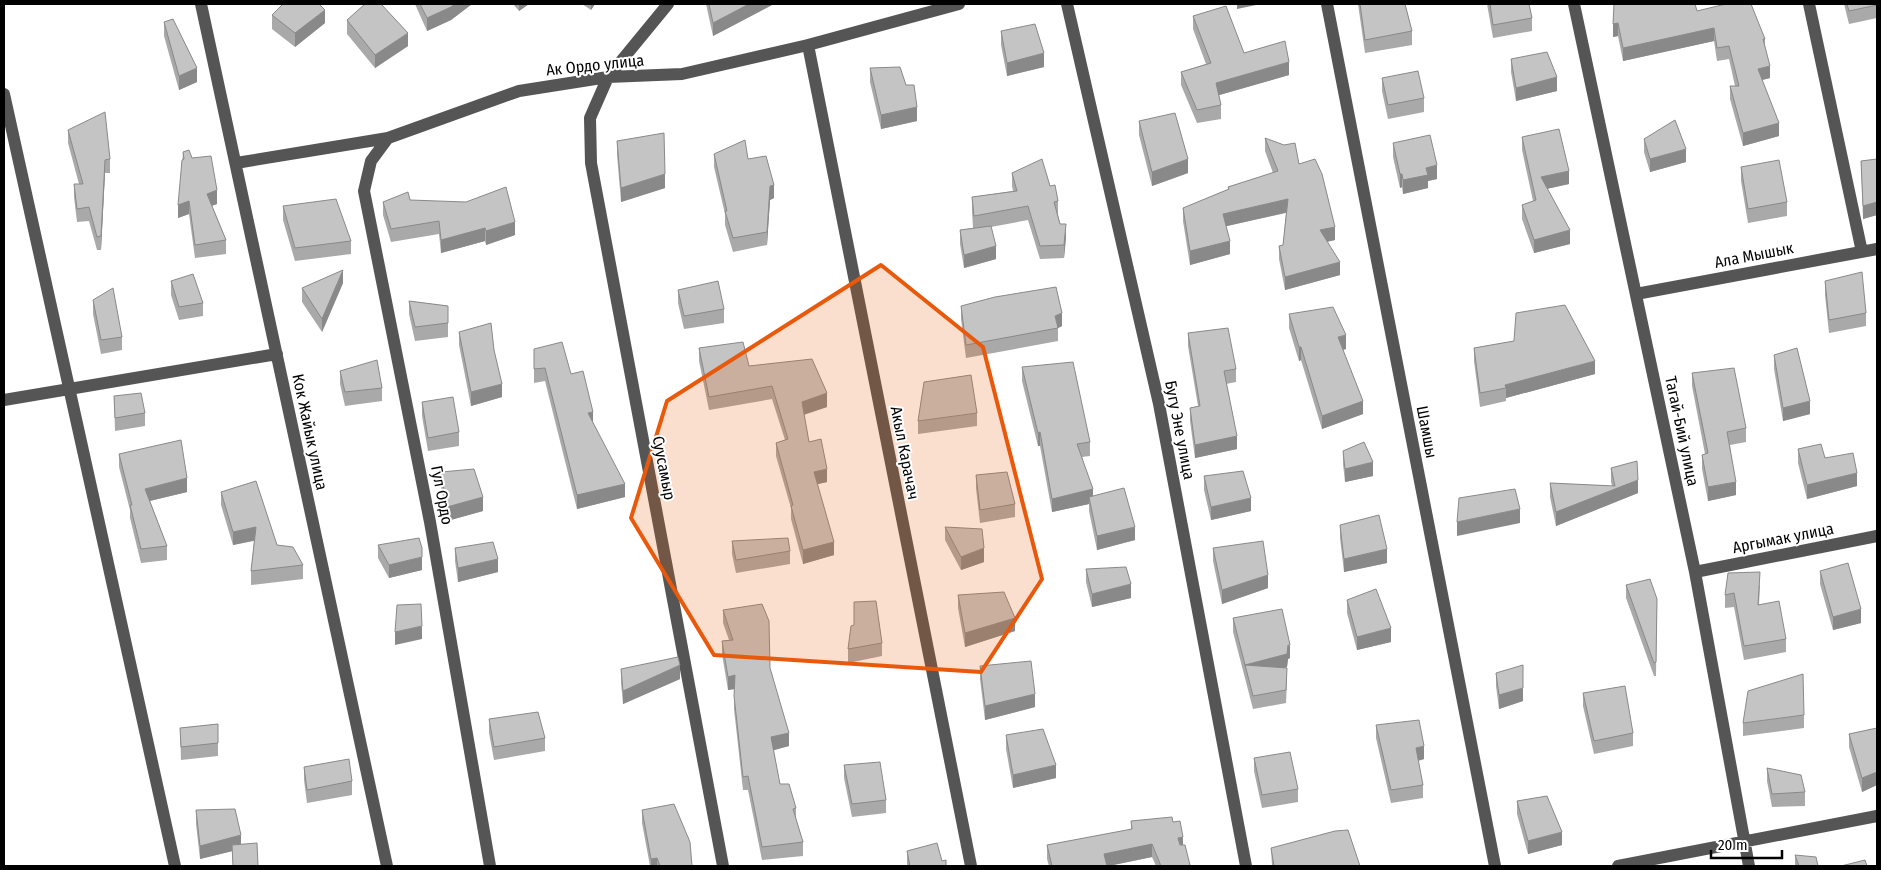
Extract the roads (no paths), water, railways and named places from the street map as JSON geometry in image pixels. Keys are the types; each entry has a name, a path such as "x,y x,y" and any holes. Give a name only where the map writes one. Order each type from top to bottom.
{"street":[{"name":"Кок Жайык улица","path":"201,4 387,866"},
{"name":"Суусамыр","path":"668,4 608,77 590,118 591,163 723,866"},
{"name":"Ак Ордо улица","path":"236,163 388,138 518,91 608,77 682,74 808,45 959,4"},
{"name":"Бугу Эне улица","path":"1067,4 1159,404 1246,866"},
{"name":"Шамшы","path":"1327,4 1496,866"},
{"name":"Тагай-Бий улица","path":"1574,4 1695,572 1748,866"},
{"path":"1809,4 1862,252"},
{"name":"Акыл Карачач","path":"808,45 971,866"},
{"path":"4,94 175,866"},
{"name":"Гул Ордо","path":"388,138 371,161 364,191 430,522 490,866"},
{"name":"Ала Мышык","path":"1636,294 1877,249"},
{"path":"4,400 277,354"},
{"name":"Аргымак улица","path":"1695,572 1877,536"},
{"path":"1618,866 1877,816"}]}
